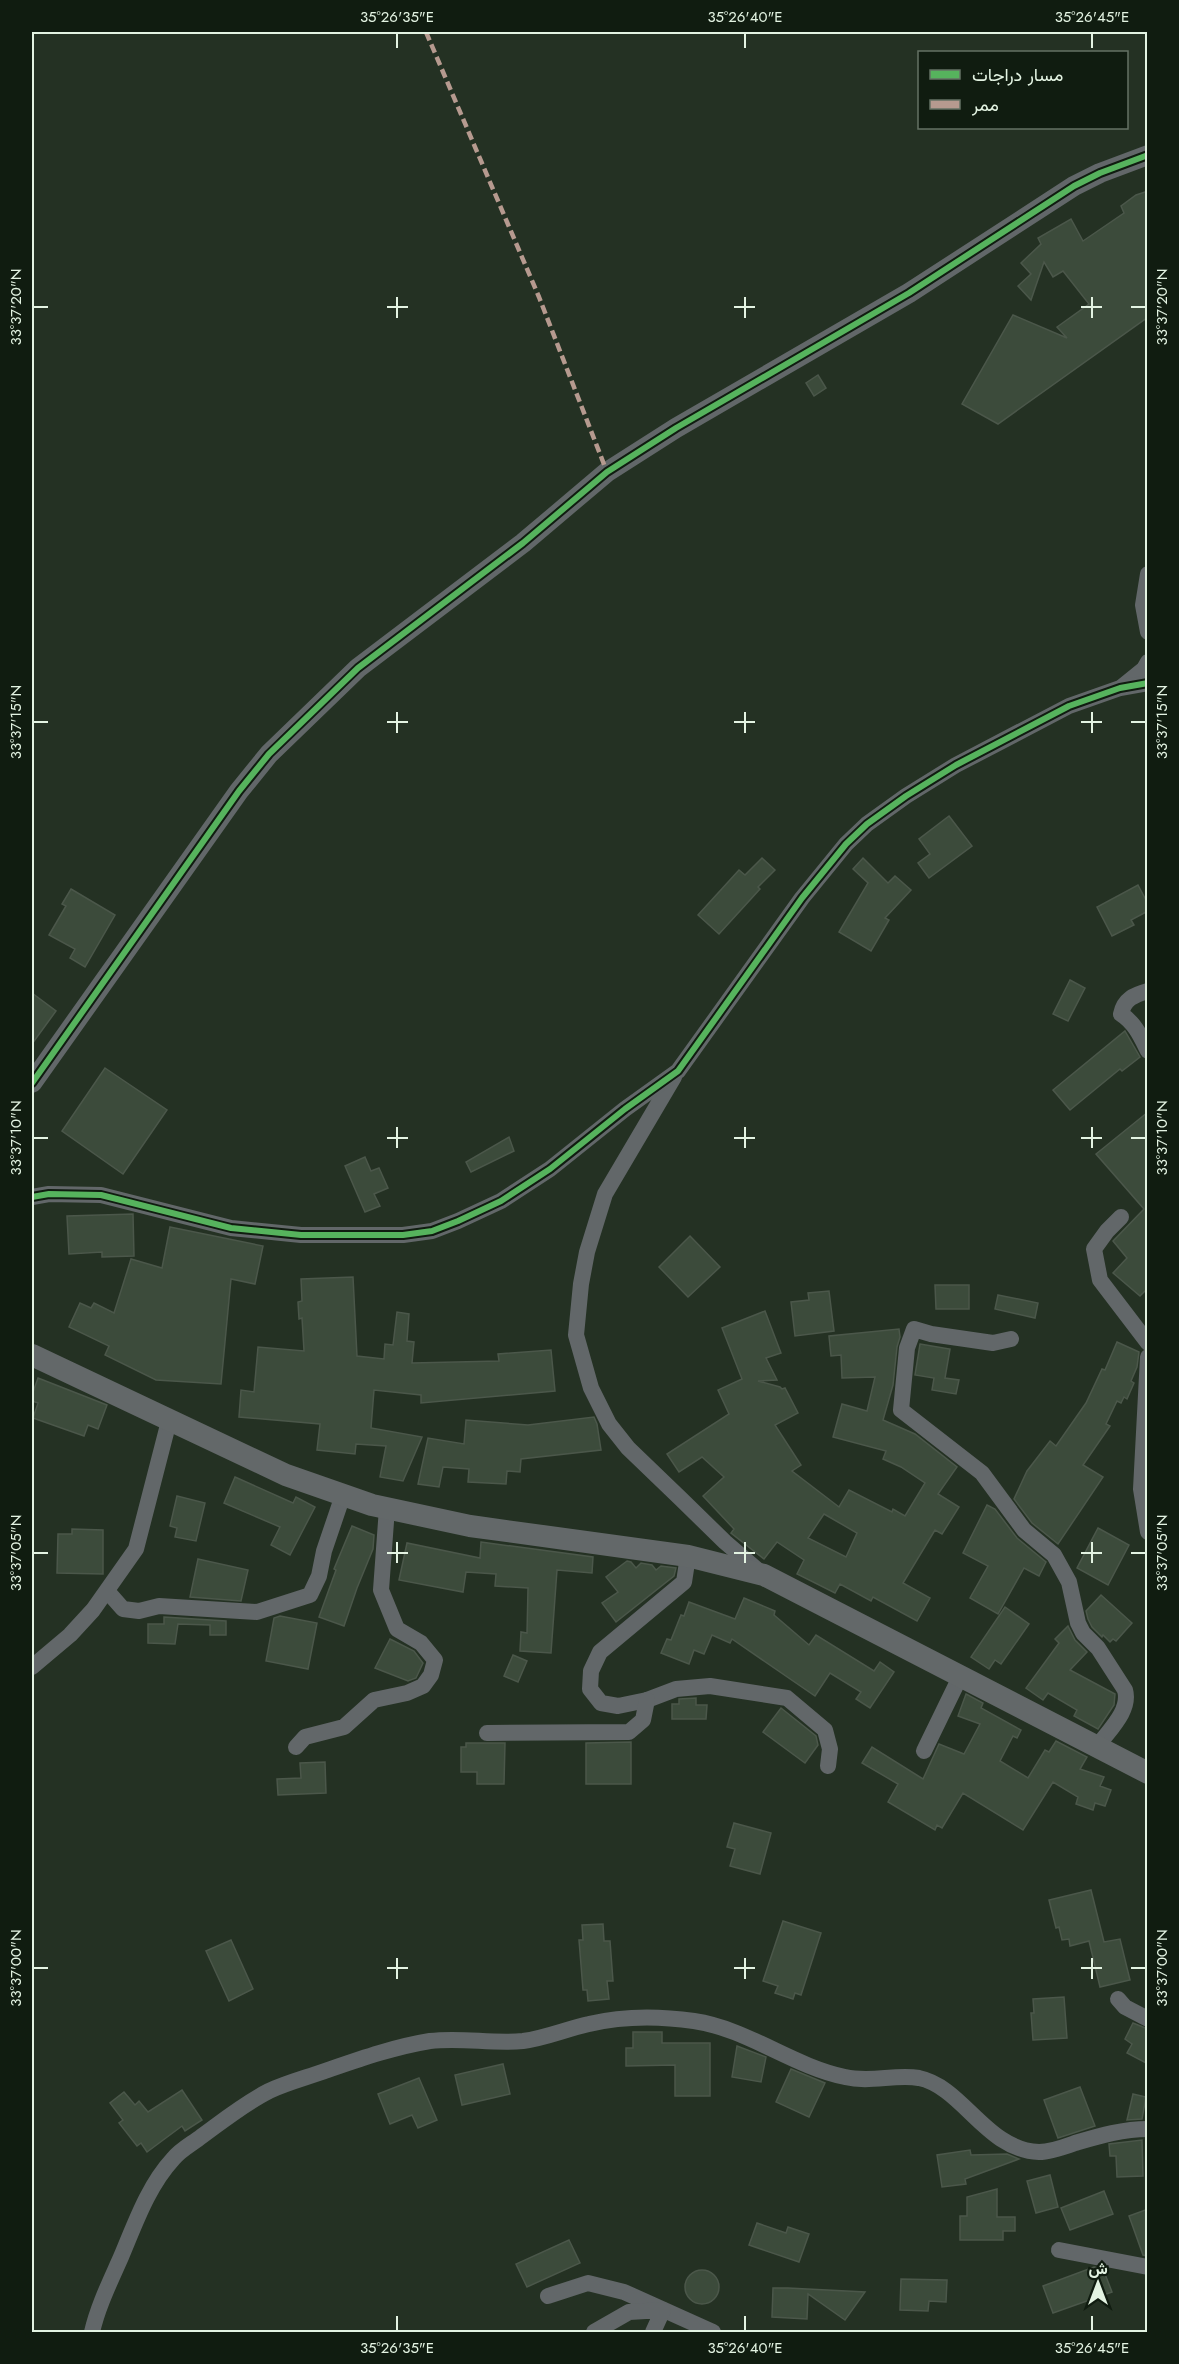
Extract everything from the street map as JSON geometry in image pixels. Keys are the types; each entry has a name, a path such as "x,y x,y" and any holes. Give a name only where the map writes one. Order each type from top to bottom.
{"main road":[{"path":"32,1355 286,1475 343,1495 387,1508 470,1526 688,1556 764,1575 1096,1748 1145,1767"}],"street":[{"path":"32,1083 239,791 269,754 358,668 523,543 607,472 676,429 909,293 1074,186 1100,172 1148,155"},
{"path":"1148,574 1143,605 1148,632"},
{"path":"1120,688 1144,669 1148,662"},
{"path":"764,1575 725,1542 628,1448 609,1424 591,1388 576,1335 587,1252 605,1194 678,1071 802,898 846,844 867,824 956,765 1069,706 1120,688 1148,683"},
{"path":"1148,991 1136,994 1123,1004 1121,1014 1128,1018 1140,1034 1148,1051"},
{"path":"32,1197 49,1194 101,1195 231,1228 301,1235 402,1235 432,1231 501,1201 550,1169 625,1109 678,1071"},
{"path":"1121,1217 1107,1231 1094,1250 1100,1280 1148,1343"},
{"path":"1011,1339 993,1343 931,1334 914,1329 907,1348 901,1410 982,1473 1024,1530 1054,1555 1064,1571 1069,1582 1078,1623 1083,1633 1098,1648 1125,1690 1127,1697 1119,1717 1096,1748"},
{"path":"1148,1357 1145,1470 1141,1489 1148,1532"},
{"path":"32,1667 70,1635 108,1592 136,1549 169,1421"},
{"path":"108,1592 123,1609 139,1611 159,1606 257,1612 310,1595 320,1576 324,1551 343,1495"},
{"path":"296,1747 305,1737 344,1727 374,1700 407,1693 423,1686 430,1675 435,1660 421,1643 397,1629 381,1590 387,1508"},
{"path":"688,1556 684,1582 600,1652 591,1671 590,1689 601,1703 618,1706 647,1700 676,1689 710,1686 787,1698 825,1730 830,1749 828,1766"},
{"path":"924,1751 960,1677"},
{"path":"487,1733 629,1732 643,1720 647,1700"},
{"path":"1118,1999 1125,2007 1148,2019"},
{"path":"92,2332 104,2297 150,2193 163,2171 181,2150 272,2090 350,2062 429,2042 454,2039 520,2041 610,2020 693,2021 737,2032 809,2065 846,2077 871,2080 905,2077 934,2083 948,2093 984,2128 1023,2148 1039,2152 1055,2150 1118,2131 1148,2128"},
{"path":"1059,2250 1148,2267"},
{"path":"548,2296 588,2283 624,2292 713,2332"},
{"path":"594,2332 629,2312 663,2310"},
{"path":"653,2332 663,2310"}],"building":[{"path":"1148,191 1148,317 998,424 962,404 1013,315 1067,338 1057,327 1089,304 1063,271 1053,277 1044,262 1031,300 1018,286 1031,274 1021,263 1041,244 1038,238 1071,219 1083,241 1124,213 1121,206 1136,195"},
{"path":"818,375 826,388 814,396 806,383"},
{"path":"949,816 972,846 929,878 918,863 930,854 919,839"},
{"path":"762,858 775,870 719,934 698,915 739,870 745,875"},
{"path":"863,858 888,883 895,876 911,890 885,918 889,920 871,951 839,932 868,883 853,869"},
{"path":"1138,885 1148,904 1148,911 1131,920 1134,925 1112,936 1097,907"},
{"path":"71,889 115,915 85,967 70,958 75,949 49,935 66,906 62,904"},
{"path":"1070,980 1085,988 1068,1021 1053,1014"},
{"path":"32,993 56,1011 32,1044"},
{"path":"1125,1031 1140,1057 1122,1071 1120,1069 1070,1110 1053,1090"},
{"path":"105,1068 167,1110 123,1174 62,1131"},
{"path":"1148,1112 1148,1288 1140,1296 1113,1273 1127,1258 1113,1241 1144,1209 1096,1154"},
{"path":"509,1137 514,1151 471,1172 466,1162"},
{"path":"365,1157 371,1171 379,1168 388,1188 374,1194 380,1206 365,1212 345,1166"},
{"path":"133,1214 134,1256 102,1257 102,1252 69,1254 67,1216"},
{"path":"170,1227 263,1246 255,1284 231,1279 221,1384 156,1380 105,1355 109,1346 69,1327 80,1303 91,1308 94,1303 114,1313 131,1259 162,1268"},
{"path":"690,1236 720,1267 688,1297 659,1267"},
{"path":"353,1277 357,1356 384,1359 385,1344 393,1345 397,1312 409,1314 407,1341 414,1342 412,1363 499,1361 498,1354 551,1350 555,1391 421,1403 421,1395 374,1390 371,1428 422,1437 403,1481 380,1477 386,1446 356,1444 355,1454 317,1450 320,1424 239,1417 241,1390 254,1392 258,1347 304,1351 302,1318 299,1319 298,1302 302,1301 301,1279"},
{"path":"935,1285 969,1285 969,1309 936,1309"},
{"path":"829,1291 834,1331 795,1336 791,1302 809,1300 808,1293"},
{"path":"998,1295 1038,1303 1035,1318 995,1309"},
{"path":"765,1311 781,1353 766,1358 777,1380 758,1381 785,1388 798,1413 775,1425 801,1465 792,1471 839,1507 849,1490 892,1512 893,1509 905,1516 925,1483 901,1467 883,1459 886,1451 833,1437 842,1404 867,1411 875,1377 842,1378 841,1355 831,1356 829,1336 899,1329 900,1337 893,1385 883,1420 915,1434 957,1467 938,1494 959,1507 942,1534 935,1530 903,1583 930,1598 917,1621 873,1597 871,1601 840,1584 835,1593 797,1574 804,1560 777,1542 764,1559 731,1533 734,1529 703,1496 724,1477 702,1457 679,1472 667,1454 729,1414 718,1390 742,1379 722,1328","holes":["824,1514 857,1533 846,1557 808,1538"]},
{"path":"1117,1342 1139,1352 1137,1367 1131,1381 1134,1383 1127,1399 1124,1397 1121,1403 1117,1401 1106,1424 1110,1426 1083,1465 1103,1477 1058,1544 1032,1523 1014,1499 1027,1471 1050,1441 1056,1446 1086,1403 1102,1369 1105,1370"},
{"path":"920,1344 950,1349 945,1378 959,1380 956,1394 932,1390 934,1378 915,1375"},
{"path":"38,1378 107,1405 98,1429 88,1425 84,1436 33,1418 38,1403 32,1401 32,1395"},
{"path":"594,1417 601,1450 521,1459 520,1472 507,1471 506,1484 468,1482 469,1469 443,1467 439,1487 418,1484 428,1438 464,1444 466,1420 528,1425"},
{"path":"235,1477 293,1503 296,1497 315,1507 290,1555 271,1545 280,1527 224,1503"},
{"path":"177,1496 205,1503 196,1541 175,1537 177,1528 170,1526"},
{"path":"987,1505 995,1509 1017,1538 1046,1562 1039,1576 1024,1568 998,1614 970,1598 988,1566 963,1553"},
{"path":"352,1526 374,1535 373,1549 344,1626 319,1617 336,1570 334,1569"},
{"path":"1098,1528 1129,1545 1108,1585 1077,1568"},
{"path":"72,1529 103,1530 103,1574 57,1573 58,1534 72,1534"},
{"path":"481,1542 593,1557 592,1573 557,1570 551,1653 520,1651 521,1632 527,1633 528,1588 495,1586 496,1574 466,1572 463,1592 399,1580 407,1543 480,1558"},
{"path":"198,1559 248,1570 241,1601 190,1597"},
{"path":"627,1561 636,1568 641,1563 652,1565 656,1570 661,1566 676,1568 674,1576 616,1622 602,1603 618,1592 606,1577"},
{"path":"1101,1595 1132,1623 1116,1641 1113,1639 1110,1642 1103,1635 1102,1637 1088,1619 1086,1611"},
{"path":"744,1598 775,1611 774,1615 809,1645 816,1635 874,1671 880,1662 894,1672 870,1708 856,1699 861,1692 830,1673 815,1696 732,1639 730,1643 712,1635 704,1654 694,1650 689,1664 661,1653 667,1639 671,1640 689,1602 735,1619"},
{"path":"1005,1607 1029,1624 1001,1664 995,1660 989,1669 971,1657"},
{"path":"280,1616 317,1623 308,1669 266,1661 274,1618"},
{"path":"164,1617 226,1621 226,1635 210,1635 210,1625 178,1624 175,1644 148,1643 148,1624 164,1624"},
{"path":"1068,1626 1075,1640 1087,1652 1070,1670 1115,1694 1114,1705 1098,1729 1074,1716 1077,1710 1048,1693 1043,1700 1026,1688 1059,1643 1055,1639"},
{"path":"390,1639 414,1651 423,1663 416,1678 408,1681 375,1668"},
{"path":"513,1655 527,1661 518,1682 504,1676"},
{"path":"966,1694 983,1703 981,1708 1021,1730 1017,1738 1013,1736 1000,1761 1028,1778 1045,1750 1049,1752 1056,1741 1087,1757 1080,1769 1104,1777 1100,1786 1111,1790 1105,1806 1095,1803 1093,1810 1076,1804 1078,1797 1053,1782 1023,1830 963,1793 942,1828 937,1825 935,1830 888,1802 898,1784 862,1763 872,1747 923,1779 939,1744 964,1754 980,1724 958,1716"},
{"path":"696,1698 696,1705 707,1705 706,1719 672,1719 672,1704 679,1704 679,1699"},
{"path":"781,1708 816,1736 818,1745 805,1763 763,1732"},
{"path":"631,1742 631,1784 586,1784 586,1743"},
{"path":"466,1743 505,1743 504,1784 477,1784 477,1772 461,1772 461,1747 466,1747"},
{"path":"325,1762 326,1793 278,1795 277,1779 301,1778 300,1763"},
{"path":"734,1823 771,1833 760,1874 730,1866 735,1849 727,1847"},
{"path":"1091,1890 1104,1942 1120,1939 1130,1980 1100,1987 1089,1941 1070,1946 1069,1939 1062,1940 1059,1927 1056,1928 1049,1900"},
{"path":"783,1921 821,1933 801,1995 795,1993 793,1999 775,1993 778,1986 763,1981"},
{"path":"603,1924 604,1941 610,1941 613,1981 607,1981 609,1999 588,2001 587,1990 583,1990 579,1940 583,1940 582,1925"},
{"path":"231,1940 253,1989 229,2001 206,1951"},
{"path":"1064,1997 1067,2038 1033,2040 1031,2013 1034,2013 1033,1999"},
{"path":"1133,2023 1148,2029 1148,2064 1127,2053 1132,2044 1125,2039"},
{"path":"633,2032 662,2032 662,2043 710,2043 710,2096 675,2096 675,2065 626,2066 626,2048 633,2048"},
{"path":"737,2046 766,2057 761,2082 732,2077"},
{"path":"503,2064 510,2094 462,2105 455,2075"},
{"path":"791,2069 825,2083 809,2117 776,2102"},
{"path":"419,2078 437,2120 418,2128 412,2115 390,2124 378,2094"},
{"path":"1080,2087 1095,2126 1058,2138 1044,2100"},
{"path":"182,2090 202,2120 185,2131 182,2126 147,2152 141,2143 137,2146 119,2123 123,2120 110,2103 124,2092 135,2105 139,2101 148,2112"},
{"path":"1133,2094 1146,2097 1142,2119 1127,2120"},
{"path":"1142,2140 1143,2176 1117,2177 1116,2156 1110,2156 1109,2144"},
{"path":"970,2150 971,2155 1007,2154 1019,2159 965,2179 966,2184 942,2187 937,2155"},
{"path":"1050,2175 1058,2207 1036,2213 1027,2181"},
{"path":"997,2189 997,2217 1015,2217 1015,2231 1003,2231 1003,2240 960,2240 960,2216 967,2216 967,2197"},
{"path":"1104,2191 1113,2214 1070,2230 1061,2208"},
{"path":"1148,2209 1148,2256 1143,2255 1129,2216"},
{"path":"757,2223 786,2233 788,2227 809,2234 799,2262 749,2245"},
{"path":"569,2240 580,2263 527,2287 516,2264"},
{"path":"1094,2267 1103,2269 1112,2292 1053,2313 1043,2286"},
{"path":"702,2270 714,2275 719,2287 714,2299 702,2304 690,2299 685,2287 690,2275"},
{"path":"901,2279 947,2280 946,2302 929,2301 928,2311 900,2310"},
{"path":"773,2288 865,2292 845,2320 808,2294 807,2319 772,2317"}],"marked path":[{"path":"426,32 539,297 607,472"}],"cycle path":[{"path":"32,1083 239,791 269,754 358,668 523,543 607,472 676,428 909,293 1074,186 1100,173 1148,155"},
{"path":"32,1197 49,1194 101,1195 231,1228 301,1235 403,1235 432,1231 458,1221 501,1201 550,1169 625,1109 678,1071 802,898 846,844 867,824 956,765 1069,706 1120,688 1148,683"}]}
